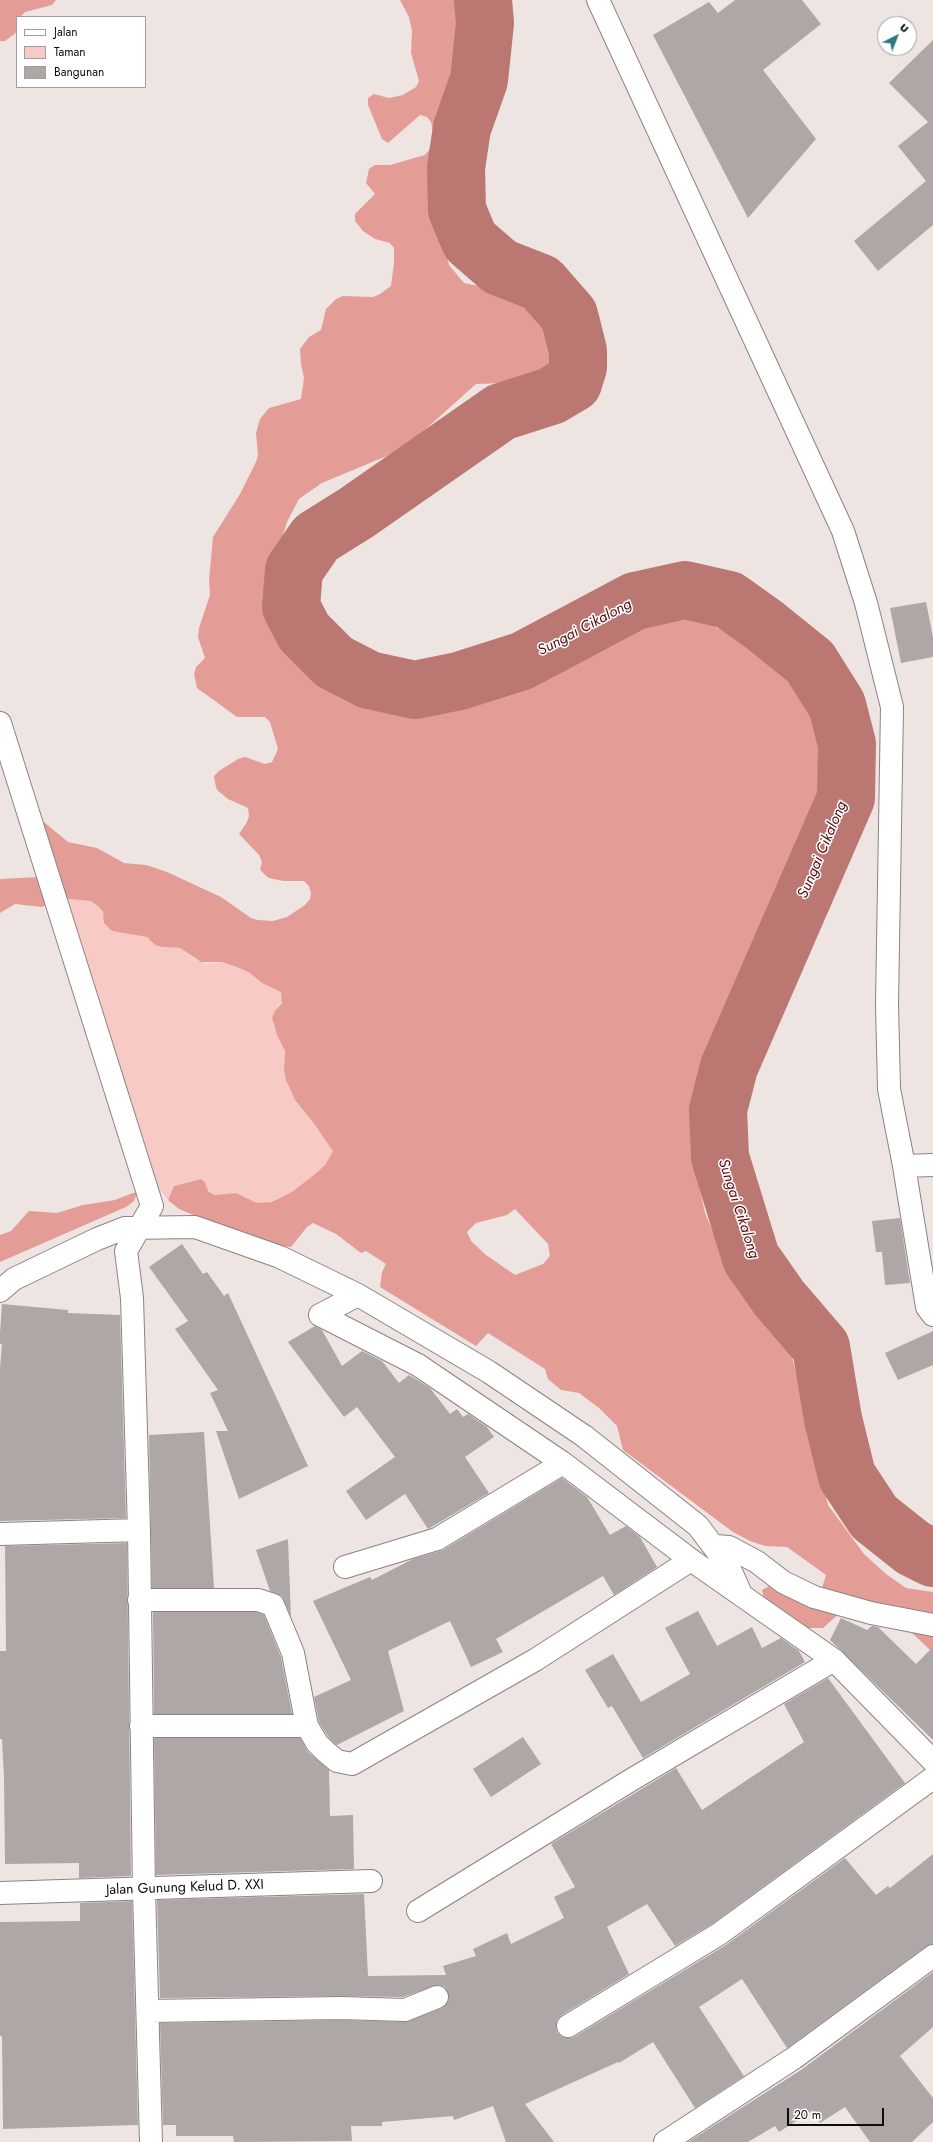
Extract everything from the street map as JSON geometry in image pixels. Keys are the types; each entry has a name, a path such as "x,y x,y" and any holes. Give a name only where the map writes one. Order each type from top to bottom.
{"street":[{"path":"598,0 843,531 866,603 892,707 887,1020 889,1089 904,1166 927,1307 933,1315"},
{"path":"0,723 152,1206 126,1251 132,1298 139,1530 144,1890 151,2142"},
{"path":"904,1166 933,1165"},
{"path":"0,1291 14,1279 97,1239 125,1228 195,1227 280,1257 358,1294 489,1372 584,1436 698,1526 715,1546 729,1567 741,1594"},
{"path":"358,1294 320,1315 418,1365 563,1463 691,1560 834,1660 933,1761"},
{"path":"346,1567 437,1539 563,1463"},
{"path":"0,1534 139,1530"},
{"path":"715,1546 729,1547 757,1562 783,1582 814,1597 871,1613 933,1625"},
{"path":"139,1600 258,1600 273,1605 293,1654 307,1726 316,1743 326,1752 337,1761 352,1764 536,1660 691,1560"},
{"path":"418,1911 631,1780 834,1660"},
{"path":"141,1726 307,1726"},
{"path":"568,2026 719,1934 933,1778"},
{"name":"Jalan Gunung Kelud D. XXI","path":"0,1893 144,1890 371,1881"},
{"path":"665,2142 794,2058 933,1956"},
{"path":"148,2011 341,2008 405,2010 438,1997"}],"green space":[{"path":"63,894 69,899 91,901 99,907 112,931 147,937 155,945 162,947 180,948 194,959 208,964 222,962 237,967 250,973 262,983 281,992 283,1000 275,1011 273,1025 285,1051 284,1069 295,1100 333,1150 325,1165 292,1192 264,1204 257,1203 236,1193 214,1195 208,1191 205,1182 200,1179 174,1186 168,1200 158,1187"}],"shaded area":[{"path":"0,0 56,0 52,5 25,12 21,16 16,16 16,33 5,41 0,41"},
{"path":"400,0 473,0 476,17 473,36 451,120 448,143 439,163 443,187 442,231 449,265 464,283 484,287 499,284 515,287 531,297 539,304 551,323 563,349 567,368 558,384 537,387 508,383 476,384 419,435 389,455 322,483 299,499 287,522 280,545 278,566 279,592 283,610 302,648 318,672 358,695 408,699 454,693 526,671 579,651 651,611 684,612 747,643 789,678 815,711 832,749 830,793 821,829 797,877 793,899 757,955 727,1017 716,1052 695,1102 692,1153 705,1213 719,1246 735,1274 744,1285 771,1309 788,1343 796,1372 812,1397 820,1426 822,1481 828,1505 864,1554 886,1574 906,1588 933,1592 933,1656 930,1650 908,1629 853,1601 823,1628 801,1628 765,1603 762,1590 771,1585 817,1604 826,1575 787,1547 765,1546 750,1541 733,1532 623,1450 617,1426 599,1408 579,1393 561,1390 548,1379 545,1369 488,1333 476,1346 380,1287 382,1272 386,1264 366,1251 361,1253 336,1234 313,1223 307,1227 291,1247 282,1246 191,1214 179,1209 168,1200 174,1186 201,1179 205,1182 208,1191 214,1195 236,1193 257,1203 271,1202 292,1192 315,1174 325,1165 333,1151 295,1100 286,1080 284,1069 285,1051 277,1035 272,1018 275,1011 282,1003 281,992 262,983 250,973 237,967 222,962 201,962 180,948 162,947 155,945 147,937 112,931 104,923 103,912 99,907 91,901 69,899 63,894 39,818 68,842 97,848 124,863 146,865 167,872 221,897 251,918 273,921 287,917 305,905 310,899 311,893 309,886 304,881 283,881 269,878 264,874 260,869 262,862 259,855 239,834 247,822 249,816 248,808 228,799 217,790 214,776 219,771 238,759 245,757 265,764 272,762 278,749 270,722 265,717 237,717 197,688 194,674 196,667 205,658 198,637 199,628 210,595 209,580 213,537 240,494 256,462 258,455 256,433 260,419 269,408 301,399 304,378 300,349 309,337 321,330 326,309 336,299 343,296 373,297 391,286 394,248 390,243 375,239 363,231 355,221 355,214 375,194 366,183 369,169 375,165 390,165 425,155 434,144 431,122 427,117 420,115 388,143 382,139 368,105 368,98 374,94 389,98 403,95 416,87 419,81 411,53 412,31 409,17","holes":["515,1209 548,1244 550,1256 543,1264 515,1275 486,1255 471,1241 467,1232 476,1223 507,1215"]},
{"path":"39,877 48,904 42,907 15,904 0,913 0,879"},
{"path":"133,1193 137,1193 134,1201 126,1207 0,1262 0,1235 11,1231 29,1211 57,1213 83,1205 115,1200"}],"building":[{"path":"735,0 802,0 821,24 763,70 816,139 748,218 653,35 709,2 718,13"},
{"path":"933,40 933,225 878,271 854,241 926,181 898,146 928,122 889,83"},
{"path":"926,602 933,637 933,657 901,663 890,608"},
{"path":"900,1218 910,1283 885,1285 882,1252 876,1252 872,1221"},
{"path":"182,1244 203,1274 207,1272 224,1296 228,1293 308,1466 239,1499 216,1431 228,1431 210,1393 218,1390 175,1329 188,1321 149,1267"},
{"path":"2,1304 68,1310 68,1313 120,1315 126,1518 0,1521 0,1368 2,1344 0,1344 0,1333"},
{"path":"315,1326 322,1330 342,1366 362,1351 382,1361 399,1383 409,1375 430,1388 450,1414 457,1409 463,1417 468,1414 487,1427 494,1437 465,1457 489,1493 428,1529 405,1494 366,1520 346,1491 395,1457 357,1407 344,1417 288,1342"},
{"path":"933,1331 933,1365 898,1380 885,1353"},
{"path":"204,1432 214,1588 152,1588 149,1435"},
{"path":"562,1478 587,1497 610,1535 626,1526 640,1537 657,1567 614,1595 603,1576 496,1639 503,1652 471,1667 450,1621 388,1651 404,1711 337,1745 334,1743 319,1722 314,1697 351,1680 313,1601 370,1577 372,1580 413,1559 443,1550"},
{"path":"288,1539 291,1617 282,1596 270,1591 256,1550"},
{"path":"127,1543 131,1876 79,1878 79,1863 5,1864 4,1778 2,1739 0,1739 0,1651 6,1651 5,1546"},
{"path":"698,1611 717,1646 752,1627 762,1648 781,1638 799,1651 805,1662 643,1758 612,1706 608,1708 585,1670 613,1654 641,1702 690,1674 665,1628"},
{"path":"153,1612 256,1612 264,1615 281,1657 292,1714 154,1714"},
{"path":"841,1618 867,1630 872,1626 878,1627 916,1664 933,1647 933,1740 830,1640"},
{"path":"828,1678 905,1783 712,1924 675,1946 647,1904 607,1927 629,1974 562,2015 557,2020 556,2026 557,2032 562,2037 574,2037 726,1945 845,1858 876,1895 888,1886 890,1888 933,1854 933,1944 926,1946 787,2048 742,1979 699,2007 744,2076 695,2108 653,2042 619,2063 618,2062 525,2104 554,2142 506,2142 493,2106 454,2120 453,2116 382,2122 382,2126 351,2126 352,2141 234,2142 233,2136 176,2136 176,2125 163,2125 160,2023 341,2020 405,2022 442,2008 447,2004 449,1998 445,1987 438,1985 403,1997 341,1996 160,1998 157,1900 364,1894 368,1976 446,1975 443,1966 476,1956 473,1949 507,1933 511,1944 564,1918 554,1897 575,1887 551,1844 676,1768 702,1810 804,1742 784,1704"},
{"path":"523,1737 541,1764 491,1797 473,1769"},
{"path":"154,1738 300,1738 308,1752 329,1770 330,1816 353,1815 354,1869 156,1875"},
{"path":"132,1901 138,2125 3,2129 2,2036 0,2036 0,1922 80,1921 80,1903"},
{"path":"933,1972 933,2027 900,2056 933,2098 933,2122 912,2142 870,2142 845,2107 820,2123 812,2111 779,2132 775,2126 748,2142 688,2142 801,2070"}],"waterway":[{"name":"Sungai Cikalong","path":"483,0 485,23 479,80 462,128 456,168 457,210 470,241 500,267 541,283 569,315 578,351 578,367 573,383 551,396 501,412 356,513 316,538 294,570 291,607 304,632 334,662 369,680 415,690 459,681 522,661 635,601 685,590 729,600 764,625 810,662 837,705 847,744 846,798 729,1067 718,1110 720,1157 751,1258 779,1298 821,1347 833,1419 847,1476 874,1517 913,1548 933,1558"}]}
